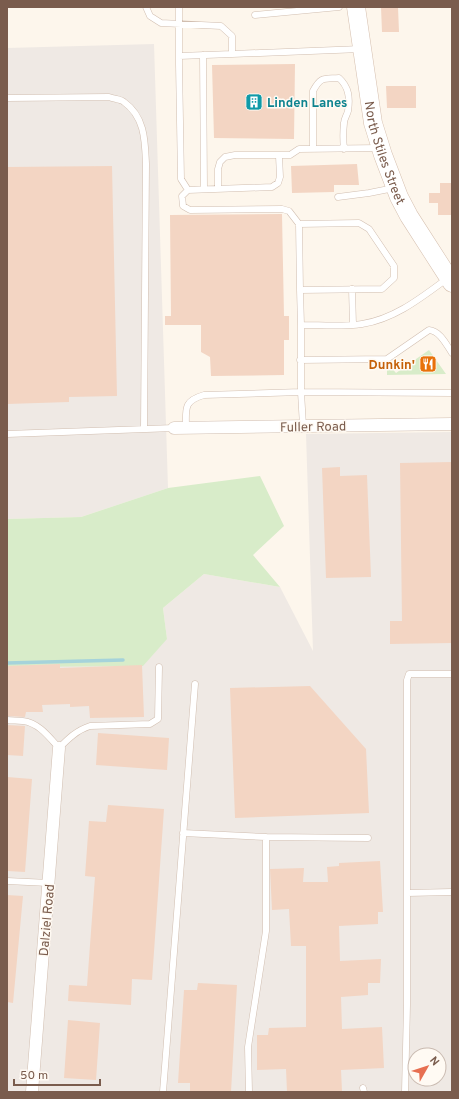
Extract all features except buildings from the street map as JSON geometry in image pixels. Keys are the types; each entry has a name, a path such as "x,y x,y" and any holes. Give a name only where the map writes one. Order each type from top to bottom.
{"main road":[{"name":"North Stiles Street","path":"356,7 373,122 381,148 409,216 451,279"}],"street":[{"name":"Fuller Road","path":"174,428 452,424"},
{"name":"Dalziel Road","path":"32,1092 59,748"}],"lane":[{"path":"146,7 150,16 161,23 222,26 232,36 232,54"},
{"path":"178,7 181,179 188,190"},
{"path":"255,15 339,7"},
{"path":"179,56 362,49"},
{"path":"203,55 204,189"},
{"path":"313,149 313,91 318,82 322,79 339,78 345,83 349,95 348,111 344,122 344,149"},
{"path":"7,98 109,97 123,101 137,115 144,135 146,164 144,429"},
{"path":"218,189 218,169 220,162 225,157 234,155 290,155 299,149 381,148"},
{"path":"279,156 280,177 278,183 272,187 188,190 182,196 184,206 190,210 282,209 289,211 299,224 301,326 300,360 303,426"},
{"path":"338,197 369,193 396,187"},
{"path":"299,224 359,223 369,229 394,266 394,278 382,289 300,290"},
{"path":"301,326 353,325 379,320 408,306 451,279"},
{"path":"352,289 353,325"},
{"path":"300,360 387,359 429,330 437,333 452,353"},
{"path":"186,428 186,408 196,397 204,395 301,392 452,393"},
{"path":"7,434 174,428"},
{"path":"7,720 32,723 45,732 59,748 83,728 90,726 146,725 155,722 158,719 159,667"},
{"path":"405,1092 407,1005 407,680 409,674 452,674"},
{"path":"163,1092 195,684"},
{"path":"183,833 266,837 368,838"},
{"path":"249,1092 248,1047 266,931 266,837"},
{"path":"7,881 49,883"},
{"path":"407,893 452,892"}],"shaded area":[{"path":"154,44 168,488 81,517 7,519 7,48"},
{"path":"452,432 452,1092 7,1092 7,667 167,639 163,608 204,574 280,587 313,651 306,434"}],"green space":[{"path":"429,350 446,374 387,375 387,367 389,365 396,373"},
{"path":"260,476 284,526 253,555 280,587 204,574 163,608 167,639 143,666 7,667 7,519 81,517 168,488"}],"waterway":[{"path":"7,663 123,660"}],"place":[{"name":"Linden Lanes","path":"254,102"},
{"name":"Dunkin'","path":"428,364"}]}
